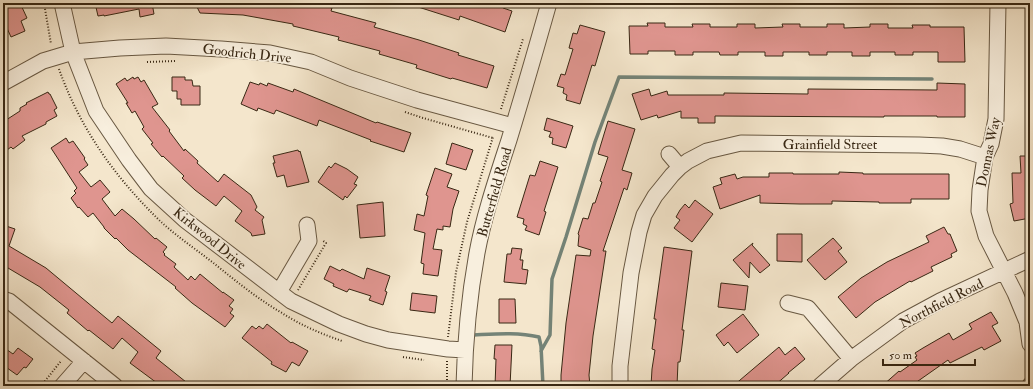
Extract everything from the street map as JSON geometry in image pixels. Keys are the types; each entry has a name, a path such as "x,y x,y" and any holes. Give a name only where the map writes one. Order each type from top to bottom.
{"street":[{"name":"Kirkwood Drive","path":"62,3 73,52 96,111 129,160 151,189 185,220 301,307 366,334 404,343 465,350"},
{"name":"Butterfield Road","path":"464,386 465,350 471,287 477,252 490,202 549,3"},
{"name":"Donnas Way","path":"998,3 996,118 991,144 984,157 979,211 986,236 1015,293 1027,322 1030,344"},
{"name":"Goodrich Drive","path":"3,83 44,61 73,52 166,46 221,48 270,53 311,62 350,78 417,100 513,126"},
{"name":"Grainfield Street","path":"620,386 620,366 631,273 644,215 655,196 672,175 688,161 707,151 740,143 919,144 960,149 984,157"},
{"path":"669,154 680,167"},
{"path":"279,292 309,241 307,225"},
{"name":"Northfield Road","path":"820,386 851,359 903,321 1030,259"},
{"path":"3,299 9,301 115,386"},
{"path":"788,303 808,308 851,359"},
{"path":"62,386 84,361"}],"path":[{"path":"501,113 523,39"},
{"path":"144,62 179,61"},
{"path":"54,73 78,66"},
{"path":"401,110 492,138"},
{"path":"41,386 70,350"}],"building":[{"path":"3,3 20,3 27,18 21,21 25,31 11,37 6,26 3,27"},
{"path":"95,3 152,3 154,14 140,17 139,9 98,16"},
{"path":"195,3 311,3 332,8 331,11 376,23 374,27 459,53 458,55 494,66 487,88 416,68 417,65 379,54 380,51 338,40 339,37 293,26 293,24 243,15 200,13"},
{"path":"413,3 496,3 504,6 503,8 512,11 505,32 460,16 459,20 412,5"},
{"path":"647,23 665,23 665,27 693,27 692,24 710,24 710,27 737,27 737,24 755,24 755,28 783,27 782,24 800,24 800,27 827,27 827,24 844,24 844,28 870,27 870,24 888,24 888,28 913,28 912,25 930,25 930,27 964,27 965,62 938,62 938,52 913,52 913,55 895,55 895,52 870,52 870,56 852,56 852,52 827,52 827,55 809,55 809,52 783,52 783,56 765,56 765,52 738,52 738,55 720,55 719,52 693,52 693,55 675,55 675,51 648,51 648,54 630,54 629,26 648,26"},
{"path":"580,25 605,32 595,66 592,65 580,104 566,100 567,95 563,93 564,88 557,86 561,74 565,75 573,49 569,48 573,33 577,34"},
{"path":"133,77 134,79 138,77 141,82 144,80 158,104 152,107 184,151 185,149 198,161 197,163 218,182 224,174 251,195 257,207 255,210 264,217 262,220 265,234 252,236 251,233 235,221 242,211 224,196 216,206 182,178 184,176 163,156 162,157 151,144 153,143 142,129 144,127 135,111 132,113 126,103 128,103 116,84 125,78 127,81"},
{"path":"172,77 185,77 185,80 192,80 193,86 200,86 200,105 181,105 181,99 177,99 177,91 172,91"},
{"path":"250,82 259,85 260,83 267,86 268,83 293,92 294,89 376,123 377,122 411,133 404,152 370,141 371,140 319,120 317,126 276,110 274,114 258,108 257,111 241,104"},
{"path":"937,83 965,84 965,117 715,116 715,123 698,123 698,118 681,118 681,111 658,118 657,115 641,120 632,94 649,89 651,96 667,91 668,95 724,95 724,93 808,94 808,89 937,90"},
{"path":"48,92 57,108 54,110 57,116 46,122 46,124 22,136 25,140 13,149 11,147 7,150 3,144 3,122 20,111 20,108 27,104 26,103"},
{"path":"547,118 573,126 566,148 552,144 553,138 549,137 551,132 544,130"},
{"path":"608,121 635,129 622,170 632,173 627,190 624,188 603,251 606,251 593,336 589,375 590,386 561,386 566,323 576,255 590,256 591,250 578,246 578,234 583,218 588,219 602,182 600,181 608,157 598,154"},
{"path":"66,138 69,143 73,141 85,158 84,159 88,165 79,172 91,187 100,180 110,192 102,199 115,216 122,209 155,239 156,238 167,247 163,252 165,254 164,255 176,264 174,267 188,280 191,276 195,280 200,274 234,300 229,306 233,309 230,313 234,316 225,327 192,303 175,288 176,287 128,250 116,238 115,239 104,228 93,213 88,217 79,207 78,208 71,198 76,193 74,191 77,188 51,148"},
{"path":"452,143 473,150 466,170 446,164"},
{"path":"298,150 299,152 300,151 309,182 287,187 284,175 277,177 273,163 275,163 273,156"},
{"path":"1020,156 1030,156 1030,218 1014,221 1010,204 1013,203 1012,173 1021,173"},
{"path":"540,161 558,167 544,211 546,212 539,235 525,230 527,226 523,224 524,219 517,217 530,175 535,176"},
{"path":"335,163 358,177 354,184 357,185 347,198 345,196 343,200 318,182 329,166 331,168"},
{"path":"435,168 452,174 447,187 459,191 453,209 450,227 443,226 443,230 437,229 433,249 442,250 438,276 423,274 424,264 421,263 425,233 414,230 417,214 424,216 428,196 426,195"},
{"path":"839,172 863,174 949,174 949,199 911,199 911,203 832,201 832,204 800,204 760,203 760,195 720,209 713,187 722,184 720,178 735,174 737,179 743,177 769,177 769,173 839,174"},
{"path":"695,200 713,214 692,242 674,228 680,220 676,217 680,210 685,204 689,208"},
{"path":"383,202 385,236 360,238 357,205"},
{"path":"3,225 15,229 9,246 46,268 112,323 118,316 161,351 156,358 191,386 161,386 130,363 138,352 122,338 113,349 89,330 88,331 67,313 69,310 40,287 3,265"},
{"path":"944,227 948,234 950,234 957,251 951,254 952,257 931,267 933,271 911,282 910,281 875,302 856,318 838,297 861,278 887,262 929,242 926,236"},
{"path":"777,234 802,234 802,262 777,261"},
{"path":"833,238 842,248 838,251 847,262 825,280 807,260"},
{"path":"753,243 752,245 770,265 760,273 750,262 749,278 733,260"},
{"path":"664,247 692,251 682,330 684,330 680,362 678,362 677,386 651,386 655,350 652,349 656,319 654,319"},
{"path":"512,248 522,249 520,260 523,260 522,269 528,270 526,284 504,282 507,254 511,254"},
{"path":"330,266 340,271 342,269 364,279 367,268 390,276 385,291 387,292 383,305 369,300 371,296 349,289 347,292 333,286 334,284 324,279"},
{"path":"721,283 748,286 745,310 718,307"},
{"path":"412,293 437,296 435,313 410,310"},
{"path":"499,299 515,299 516,323 499,323"},
{"path":"991,312 998,323 992,326 1001,341 984,350 982,347 950,363 948,360 911,386 882,386 899,371 900,372 917,360 915,353 949,333 953,340 972,329 969,324"},
{"path":"743,314 759,335 737,353 728,342 724,346 716,335"},
{"path":"267,324 291,343 292,342 308,351 299,366 292,362 286,372 271,364 272,362 242,338 252,326 256,329 259,326 263,329"},
{"path":"495,345 512,345 510,386 495,386"},
{"path":"3,347 13,354 18,348 33,359 26,368 24,367 17,375 3,365"},
{"path":"779,347 785,355 795,347 805,359 774,386 733,386"}],"waterway":[{"path":"541,351 550,335 552,279 595,142 619,77 932,79"},
{"path":"474,335 514,334 539,337 541,346 543,386"}]}
